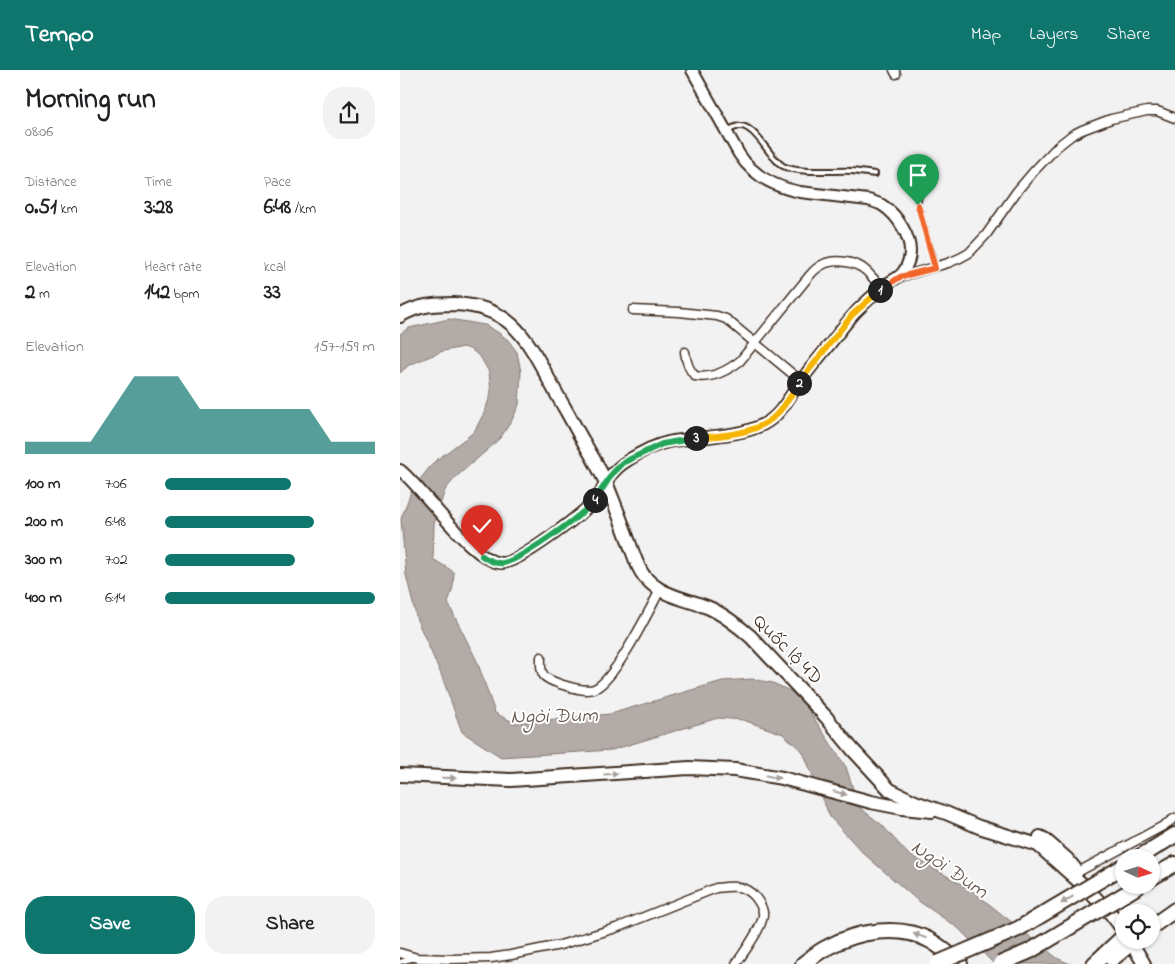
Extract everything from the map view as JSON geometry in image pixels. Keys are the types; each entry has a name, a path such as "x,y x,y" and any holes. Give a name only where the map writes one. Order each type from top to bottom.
{"highway":[{"path":"1152,849 1175,835"},
{"path":"1160,873 1175,864"},
{"path":"937,964 1018,929 1115,871"},
{"path":"1000,964 1030,951 1125,894"},
{"path":"1160,911 1175,901"},
{"path":"1160,921 1175,910"},
{"path":"803,964 828,946 856,935 897,931 928,939 940,946 960,964"},
{"path":"1099,964 1116,949"}],"main road":[{"name":"Quốc lộ 4D","path":"400,316 415,308 434,304 446,304 480,308 504,318 521,334 538,360 606,482 639,568 648,580 660,590 672,596 708,607 751,636 890,790 915,802 946,813 985,820 1044,838 1067,859 1076,874 1115,919"},
{"path":"400,776 511,780 689,768 735,770 808,784 871,802 946,813"},
{"path":"891,806 895,799 895,792"},
{"name":"Quốc lộ 4D","path":"1135,949 1144,964"}],"street":[{"path":"692,70 725,131 747,165 758,175 768,182 800,192 862,198 884,206 898,221 908,242 910,256 900,277"},
{"path":"400,470 471,547 487,560 500,563 514,560 579,515 598,496 606,482 622,463 662,444 739,432 763,425 786,404 801,381 852,315 882,288 900,277 935,268 969,253 986,235 1028,178 1058,146 1072,136 1082,130 1111,119 1147,111 1157,111 1175,118"},
{"path":"685,352 687,364 695,376 700,377 722,372 732,367 740,361 816,268 828,262 855,265 864,270 882,288"},
{"path":"633,310 679,312 723,317 801,381"},
{"path":"541,656 540,668 548,680 568,687 587,690 600,686 608,679 626,652 660,590"},
{"path":"1076,874 1175,818"},
{"path":"400,953 417,958 451,959 491,958 511,955 560,945 616,928 716,888 729,887 742,888 751,892 760,903 764,914 759,929 736,964"}],"lane":[{"path":"725,131 738,126 747,128 752,131 780,164 788,168 875,174"},
{"path":"920,192 918,205 935,268"},
{"path":"400,962 417,958"}],"shaded area":[{"path":"449,319 485,325 499,333 508,340 517,352 521,372 519,405 512,420 501,437 456,477 445,490 434,524 433,559 454,572 453,587 448,603 477,661 495,713 515,723 610,714 722,681 752,679 773,683 790,691 804,703 846,767 859,807 882,825 908,854 970,889 1057,958 1070,964 994,964 958,928 917,900 863,853 830,817 803,752 783,734 743,720 718,718 612,750 501,757 462,732 441,674 417,620 406,575 401,519 412,489 434,462 474,432 485,411 491,393 489,372 481,358 472,350 464,347 443,351 409,365 400,373 400,334 409,328"}],"route":[{"path":"482,556 487,560 500,563 514,560 530,550 579,515 593,502 616,468 642,453 670,442 752,429 763,425 773,418 786,404 801,381 852,315 882,288 900,277 935,268 918,205"}],"water label":[{"name":"Ngòi Đum","path":"554,717"},
{"name":"Ngòi Đum","path":"949,870"}]}
